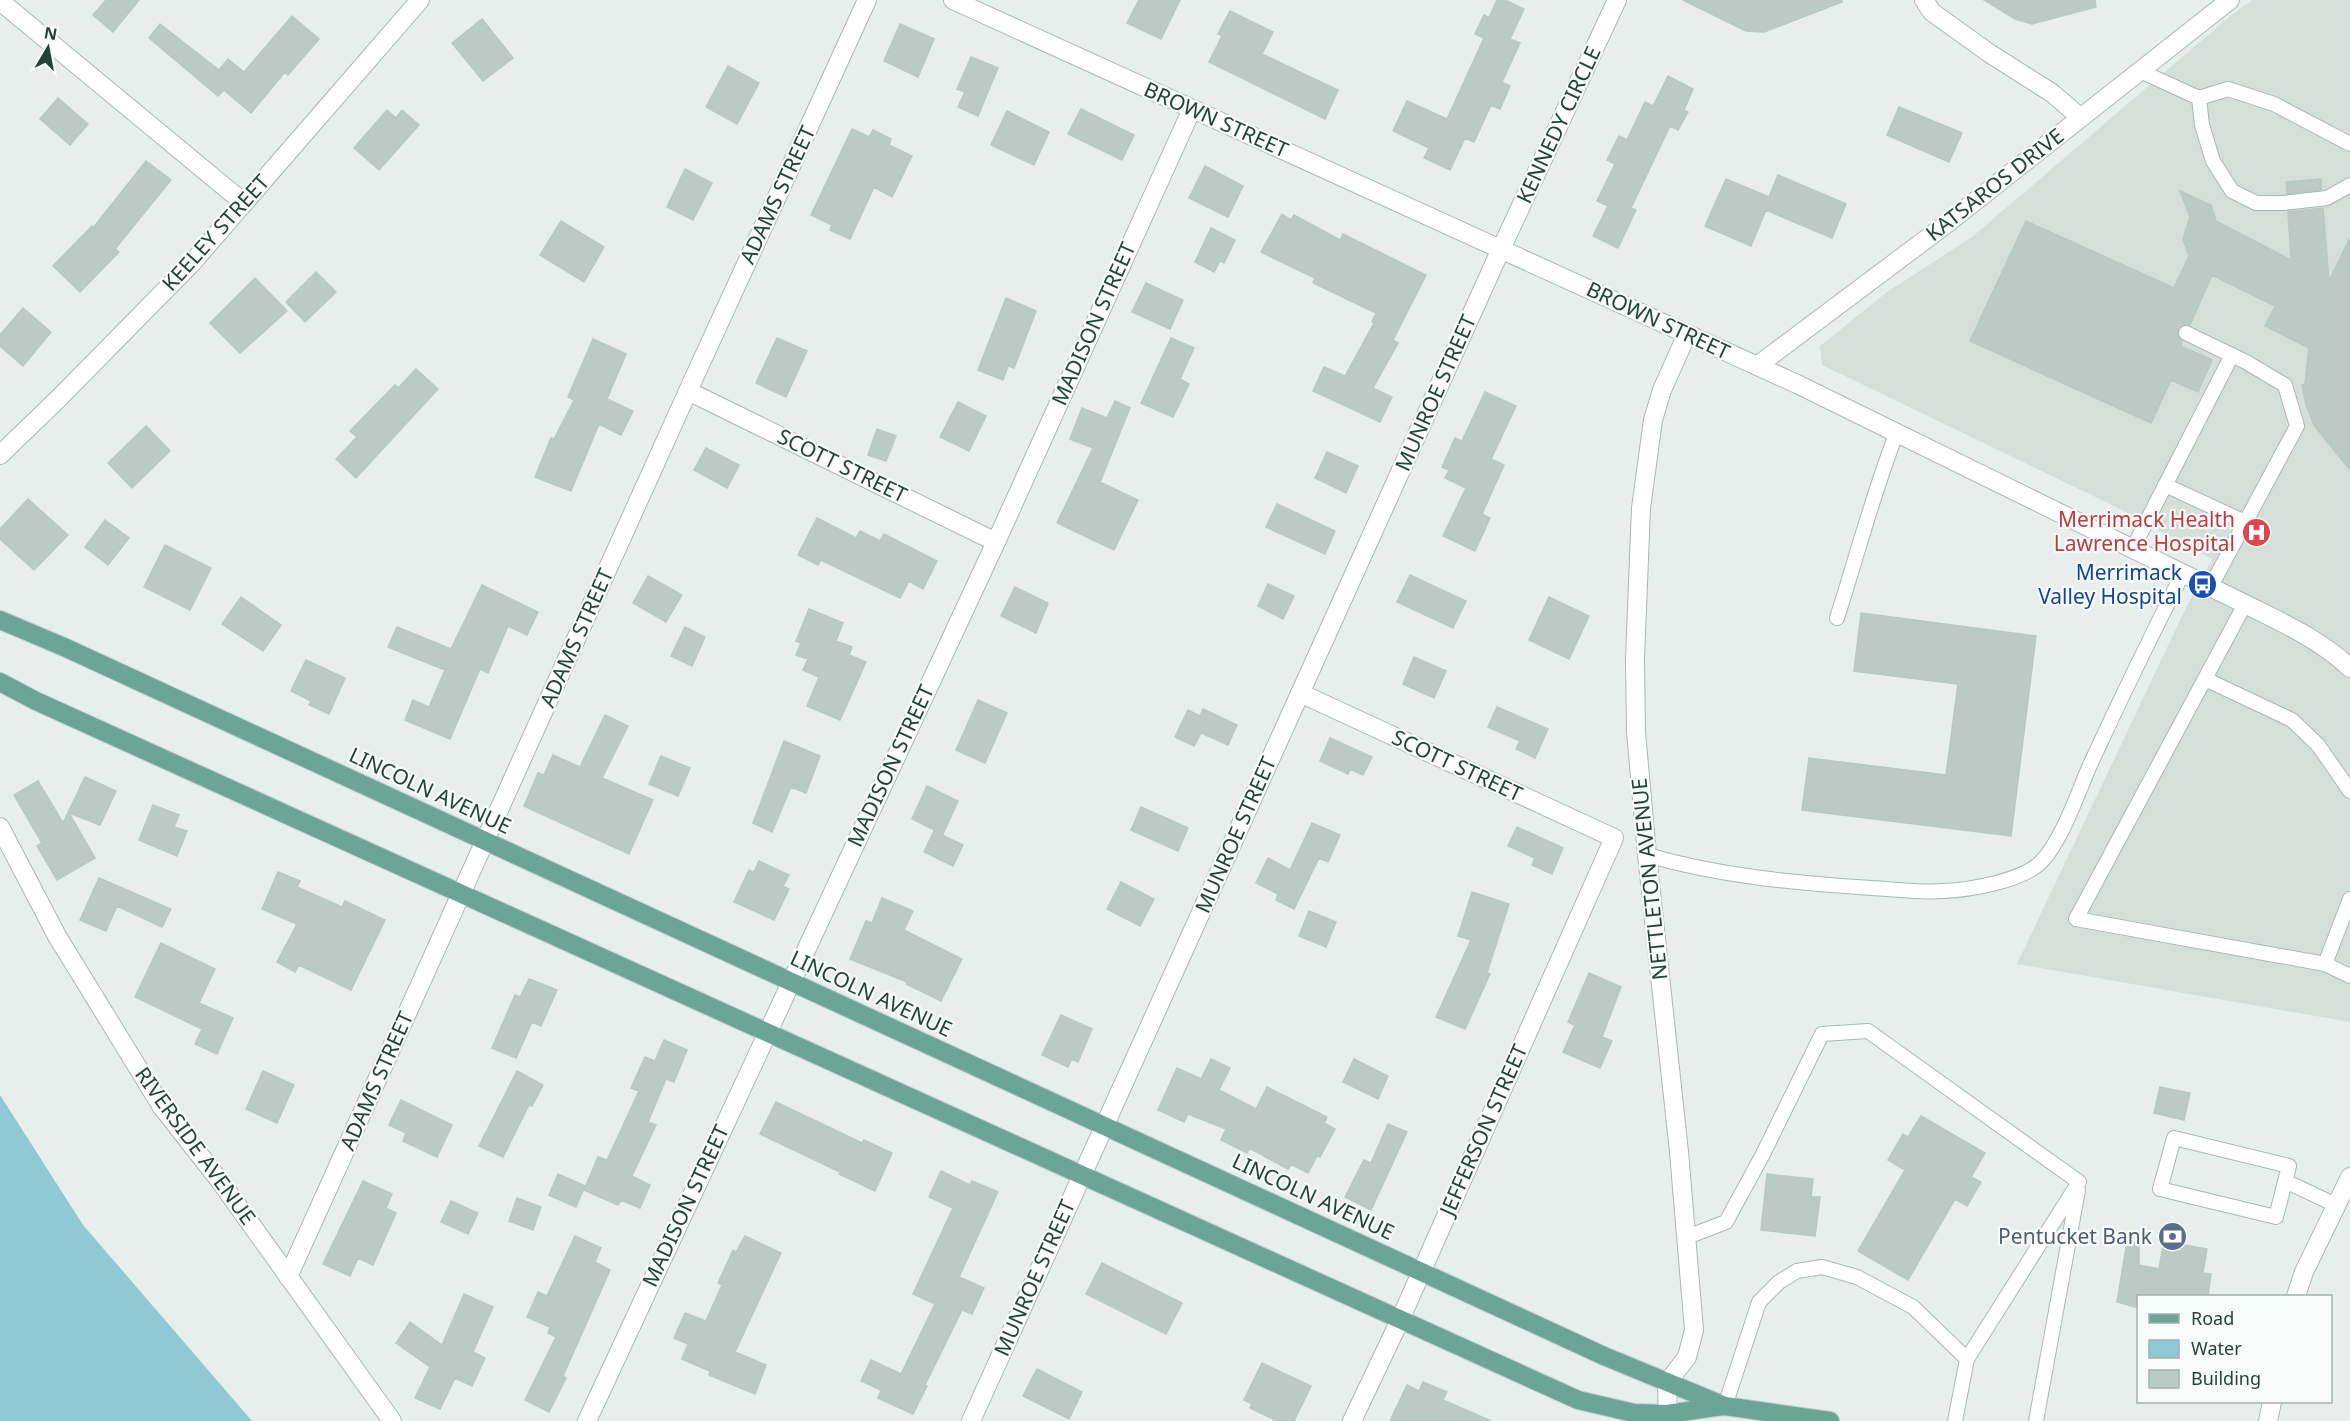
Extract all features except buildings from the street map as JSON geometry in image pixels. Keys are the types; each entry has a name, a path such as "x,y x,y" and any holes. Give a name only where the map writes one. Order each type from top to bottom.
{"main road":[{"name":"LINCOLN AVENUE","path":"0,620 64,647 1667,1383 1725,1406 1830,1421"},
{"name":"LINCOLN AVENUE","path":"0,682 36,701 1578,1400 1634,1413 1668,1417 1725,1406"}],"street":[{"name":"KEELEY STREET","path":"0,455 191,264 420,0"},
{"name":"ADAMS STREET","path":"288,1277 867,0"},
{"name":"BROWN STREET","path":"953,0 1897,432 2298,631 2350,668"},
{"name":"KENNEDY CIRCLE","path":"1501,249 1617,0"},
{"path":"1924,0 1932,12 1989,54 2052,93 2081,118"},
{"name":"KATSAROS DRIVE","path":"1757,366 1945,225 2230,0"},
{"path":"0,1 244,203"},
{"name":"MADISON STREET","path":"587,1421 766,1032 996,542 1192,109"},
{"name":"MUNROE STREET","path":"971,1421 1501,249"},
{"name":"NETTLETON AVENUE","path":"1667,1383 1688,1357 1694,1330 1678,1141 1647,855 1636,709 1635,659 1641,508 1653,420 1662,390 1687,334"},
{"name":"SCOTT STREET","path":"688,391 996,542"},
{"name":"SCOTT STREET","path":"1300,693 1614,838"},
{"name":"RIVERSIDE AVENUE","path":"0,827 57,936 162,1107 220,1181 392,1421"},
{"name":"JEFFERSON STREET","path":"1352,1421 1400,1320 1614,838"},
{"path":"2296,1295 2304,1272 2343,1208 2350,1177"},
{"path":"1667,1383 1668,1417"},
{"path":"2268,1421 2272,1403"}],"lane":[{"path":"2139,71 2199,98 2228,90 2274,104 2350,144"},
{"path":"2199,98 2202,125 2213,161 2232,191 2256,203 2283,203 2326,198 2350,185"},
{"path":"2186,333 2232,355 2285,385 2297,426 2211,586"},
{"path":"2133,548 2232,355"},
{"path":"1837,618 1881,473 1897,432"},
{"path":"2165,484 2245,522"},
{"path":"1647,855 1735,875 1940,892 1973,889 2030,870 2041,862 2056,842 2117,706 2183,573"},
{"path":"2245,604 2076,920 2325,964 2350,976"},
{"path":"2205,679 2292,720 2318,745 2350,791"},
{"path":"2325,964 2350,899"},
{"path":"1686,1237 1725,1222 1762,1156 1822,1034 1868,1031 2079,1182"},
{"path":"2174,1138 2289,1166 2285,1181 2276,1216 2160,1189 2174,1138"},
{"path":"2285,1181 2343,1208"},
{"path":"1956,1421 1967,1359 2079,1182"},
{"path":"2036,1421 2079,1182"},
{"path":"1725,1406 1759,1302 1779,1282 1797,1271 1822,1267 1857,1277 1913,1307 1967,1359"}],"shaded area":[{"name":"Merrimack Health Lawrence Hospital","path":"2252,0 2350,0 2350,1022 2017,964 2183,614 2212,559 2112,505 1822,365 1820,346 1887,292 1972,237 2229,17"}],"water":[{"path":"0,1095 83,1225 252,1421 0,1421"}],"place":[{"name":"Merrimack Health Lawrence Hospital","path":"2256,532"},
{"name":"Merrimack Valley Hospital","path":"2203,585"},
{"name":"Pentucket Bank","path":"2173,1237"}]}
